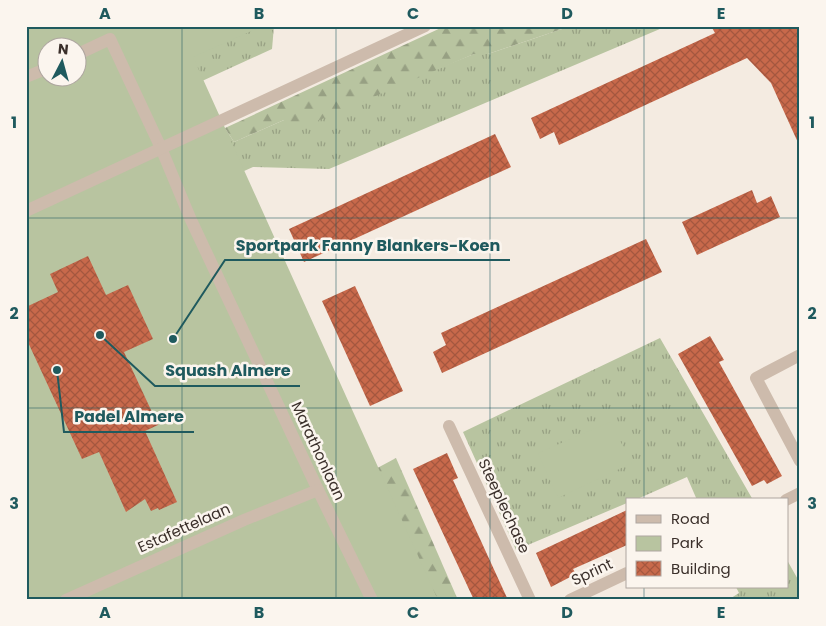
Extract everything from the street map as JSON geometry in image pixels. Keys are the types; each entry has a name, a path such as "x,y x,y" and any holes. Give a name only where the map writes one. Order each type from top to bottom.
{"street":[{"path":"26,211 425,26"},
{"name":"Marathonlaan","path":"88,49 110,39 161,148 191,220 372,600"},
{"path":"26,77 38,72"},
{"path":"800,355 756,378 800,461"},
{"name":"Steeplechase","path":"449,426 530,600"},
{"name":"Estafettelaan","path":"66,600 244,520 318,490"},
{"path":"788,499 800,493"},
{"name":"Sprint","path":"570,600 626,573"}],"green space":[{"path":"26,26 263,26 193,57 438,600 26,600"},
{"path":"167,26 274,26 272,49 152,104"},
{"path":"445,26 571,26 488,54 474,54 294,131 284,120 234,142 225,128"},
{"path":"571,26 667,26 329,169 253,167 202,190 225,128 234,142 284,120 429,72 474,54 488,54"},
{"path":"660,338 752,498 696,498 687,477 640,498 626,498 626,503 516,550 463,432"},
{"path":"610,422 632,463 558,498 538,453"},
{"path":"396,458 458,600 409,600 355,480"},
{"path":"788,562 800,583 800,600 728,600 739,593 736,588 788,588"}],"building":[{"path":"711,26 800,26 800,147 771,83 747,58 559,145 554,132 540,139 531,118 715,33"},
{"path":"495,134 511,167 304,262 289,229"},
{"path":"752,190 757,203 771,196 780,217 697,255 682,222"},
{"path":"646,239 662,272 442,373 433,352 446,345 441,333"},
{"path":"88,256 106,295 128,285 153,339 124,352 158,425 145,431 177,502 159,510 158,508 151,511 145,499 126,512 99,452 82,459 26,338 26,307 58,292 50,274"},
{"path":"355,286 403,391 370,406 322,301"},
{"path":"710,336 724,360 719,362 782,476 767,484 764,480 752,486 678,354"},
{"path":"447,453 458,478 453,480 508,600 474,600 413,469"},
{"path":"626,510 626,545 573,569 576,574 551,587 536,553"}],"place":[{"name":"Squash Almere","path":"100,335"},
{"name":"Sportpark Fanny Blankers-Koen","path":"173,339"},
{"name":"Padel Almere","path":"57,370"}]}
